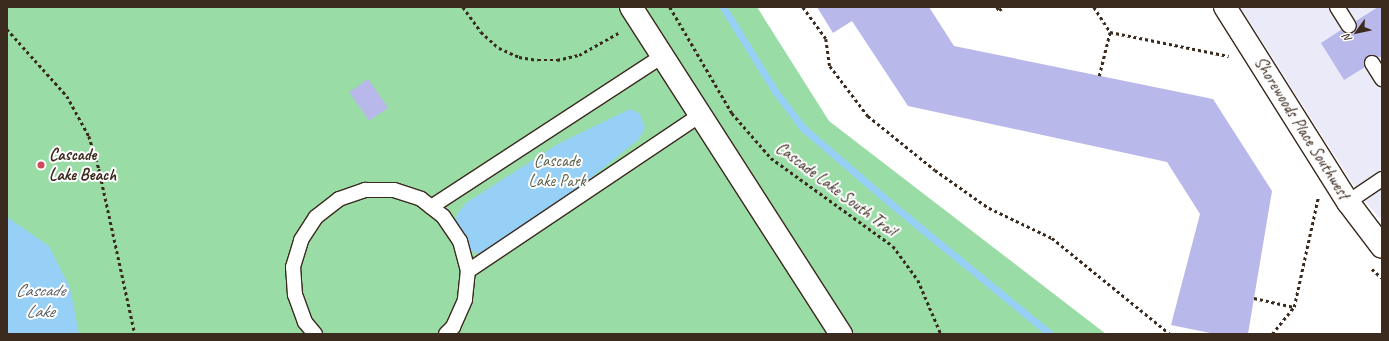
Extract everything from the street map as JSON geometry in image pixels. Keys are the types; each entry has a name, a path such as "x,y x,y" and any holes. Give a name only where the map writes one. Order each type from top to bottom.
{"street":[{"name":"Shorewoods Place Southwest","path":"1225,7 1348,202 1382,247"},
{"path":"635,14 840,334"}],"lane":[{"path":"1337,7 1348,26"},
{"path":"431,207 663,56"},
{"path":"1372,63 1382,79"},
{"path":"468,271 700,115"},
{"path":"1348,202 1382,179"},
{"path":"315,334 305,322 294,296 293,267 300,240 316,216 339,199 366,190 394,190 420,199 443,216 460,241 468,271 465,300 453,326 446,334"}],"path":[{"path":"463,7 481,32 499,48 520,57 538,60 557,60 579,55 635,14"},
{"name":"Cascade Lake South Trail","path":"670,7 732,113 771,158 893,246 918,280 941,334"},
{"path":"803,7 826,39 830,66 868,116 935,170 989,208 1052,238 1170,334"},
{"path":"997,7 999,10 1004,7"},
{"path":"1094,7 1110,32 1233,57"},
{"path":"7,30 66,96 89,136 99,169 135,334"},
{"path":"1099,76 1110,32"},
{"path":"1272,334 1294,307 1318,198"},
{"path":"1254,298 1294,307"}],"shaded area":[{"path":"1240,7 1382,7 1382,221 1361,197"}],"green space":[{"name":"Cascade Lake Park","path":"7,7 757,7 829,121 1106,334 7,334"}],"water":[{"path":"630,109 640,114 645,128 639,139 586,182 492,249 479,254 470,250 463,241 455,222 457,214 466,203 558,144"},
{"name":"Cascade Lake","path":"7,217 49,246 70,288 79,334 7,334"}],"building":[{"path":"817,7 929,7 954,46 1213,99 1272,191 1248,334 1215,334 1171,325 1200,214 1167,162 908,106 852,21 833,33"},
{"path":"1378,7 1382,7 1382,57 1367,56 1364,63 1365,67 1344,80 1321,43 1341,30 1345,34 1354,33 1357,26 1356,21"},
{"path":"368,79 388,108 369,121 349,92"}],"waterway":[{"path":"723,7 775,91 803,128 895,207 1050,334"}],"place":[{"name":"Cascade Lake Beach","path":"41,165"}]}
